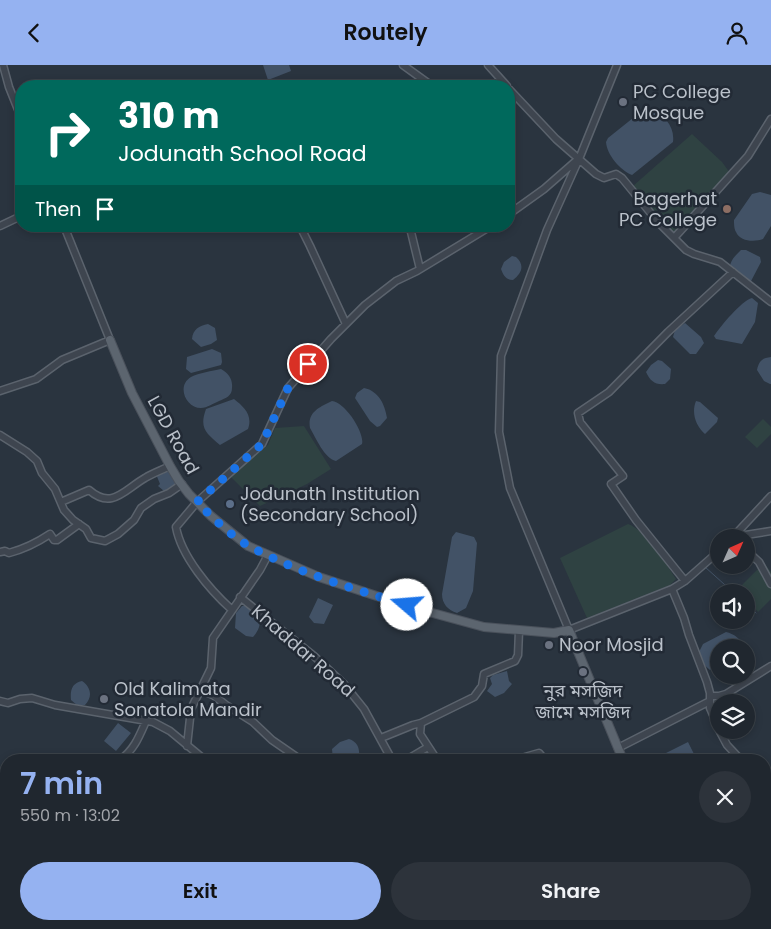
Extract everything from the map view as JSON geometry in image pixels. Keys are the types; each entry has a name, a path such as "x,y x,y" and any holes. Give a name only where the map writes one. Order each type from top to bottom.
{"main road":[{"name":"LGD Road","path":"110,340 132,393 170,466 182,484 211,516 248,546 319,577 484,627 554,633 569,630"},
{"path":"569,630 620,754"}],"street":[{"path":"3,65 15,102"},
{"path":"403,65 424,80"},
{"path":"488,65 500,80"},
{"path":"617,65 579,159 547,230 501,356 499,432 510,488 569,630 672,589 685,581 710,559"},
{"path":"515,97 556,139 600,177 616,174 620,176 658,222 686,250 720,262 771,302"},
{"path":"674,238 748,156 771,119"},
{"path":"515,210 544,189 579,159"},
{"path":"0,226 15,219"},
{"path":"0,391 36,379 62,361 110,340 66,232"},
{"path":"303,232 346,324"},
{"path":"411,232 420,269"},
{"path":"231,609 216,594 195,567 185,552 176,527 197,502 262,444 288,388 331,339 365,305 396,281 420,269 481,232"},
{"path":"685,581 636,520 611,484 623,476 580,422 578,413 608,392 668,332 733,272"},
{"path":"0,435 27,452 37,461 42,473 51,483 64,510 86,529 92,538 105,541 118,534 134,520 141,508 182,484"},
{"path":"61,502 89,491 102,499 120,497 144,478 170,466"},
{"path":"741,529 771,496"},
{"path":"0,553 16,551 36,543 41,538 50,534 54,540 57,540 79,524"},
{"path":"755,534 771,531"},
{"path":"187,746 191,709 211,668 213,638 268,555"},
{"path":"755,558 771,584"},
{"path":"618,748 710,699 707,681 672,589"},
{"name":"Khaddar Road","path":"240,597 344,684 358,700 389,754"},
{"path":"381,738 421,723 474,697 482,686 484,674 515,661 518,655 519,631"},
{"path":"726,694 771,666"},
{"path":"200,690 213,695 253,722 272,740 292,754"},
{"path":"0,701 8,703 32,698 55,705 152,722 170,731 197,754"},
{"path":"129,754 146,721"},
{"path":"421,723 420,733 433,754"},
{"path":"724,739 735,754"},
{"path":"416,754 428,747"}],"shaded area":[{"path":"692,134 722,162 730,173 671,234 633,186"},
{"path":"763,419 771,427 771,434 757,448 745,437"},
{"path":"304,426 331,469 307,484 260,506 230,476 268,445 275,428"},
{"path":"628,524 649,540 676,579 670,585 587,618 560,558"},
{"path":"764,563 771,572 771,599 758,612 755,608 755,584 743,584"}],"water":[{"path":"263,65 289,65 291,71 268,80"},
{"path":"652,108 668,122 672,131 673,142 632,175 623,170 615,161 609,152 606,142 608,138 643,110"},
{"path":"760,192 771,195 771,226 763,239 752,241 741,238 735,231 734,220 752,194"},
{"path":"741,250 746,250 760,257 761,262 750,283 730,268 732,260"},
{"path":"512,256 516,257 521,263 519,275 513,280 505,277 501,269 504,262"},
{"path":"752,298 758,303 755,322 742,344 716,339 714,336 726,320 742,304"},
{"path":"685,323 701,337 704,343 696,354 690,354 673,337 675,330"},
{"path":"208,324 215,328 217,340 201,347 192,339 197,329"},
{"path":"212,349 221,353 221,365 191,373 186,369 187,357"},
{"path":"771,357 770,384 764,381 757,370 761,361"},
{"path":"658,360 671,369 670,379 665,384 653,382 646,372"},
{"path":"221,369 231,379 232,391 230,395 203,408 196,407 187,401 184,386 191,377"},
{"path":"364,388 374,392 385,408 387,418 380,426 377,427 370,421 355,398 357,393"},
{"path":"234,399 244,408 248,415 248,429 220,445 205,430 203,421 206,409"},
{"path":"332,401 348,412 357,426 362,439 362,444 336,461 328,456 310,428 312,414 323,405"},
{"path":"696,401 700,402 718,418 717,422 705,434 695,419"},
{"path":"169,471 177,481 175,486 164,491 158,486 160,484 156,474"},
{"path":"456,532 474,537 477,543 473,591 466,608 457,613 446,606 442,594 452,537"},
{"path":"318,598 333,605 324,624 314,623 309,617"},
{"path":"242,606 248,606 258,614 259,626 253,637 246,636 235,628 236,613"},
{"path":"726,632 738,639 713,639"},
{"path":"710,640 710,670 702,663 699,652 703,644"},
{"path":"507,671 509,681 512,684 504,693 495,697 487,691 492,684 490,678 493,675"},
{"path":"82,681 89,689 90,695 85,705 78,706 71,700 71,693 72,687"},
{"path":"118,723 131,733 116,751 104,741"},
{"path":"349,739 354,742 358,746 359,754 332,754 332,749 340,742"},
{"path":"688,742 694,754 667,754"}],"waterway":[{"path":"705,567 724,584"}],"place":[{"name":"PC College Mosque","path":"623,102"},
{"name":"Bagerhat PC College","path":"727,209"},
{"name":"Jodunath Institution (Secondary School)","path":"230,504"},
{"name":"Noor Mosjid","path":"549,645"},
{"name":"নুর মসজিদ জামে মসজিদ","path":"583,672"},
{"name":"Old Kalimata Sonatola Mandir","path":"104,699"}],"route":[{"path":"308,364 285,393 262,444 197,502 248,546 319,577 407,605"}]}
